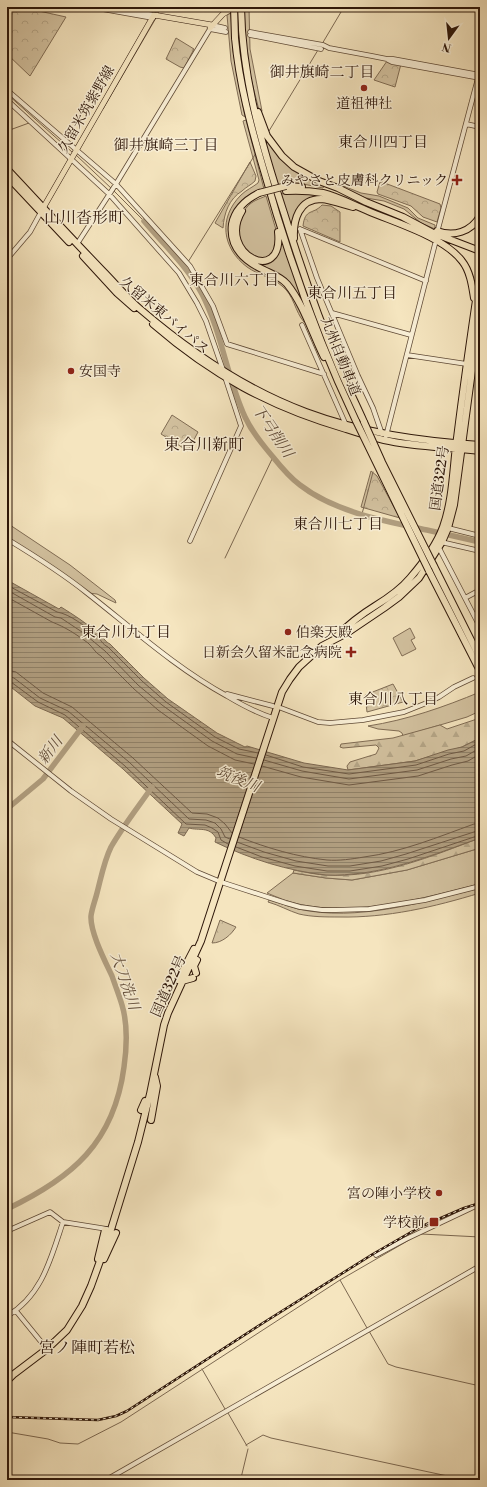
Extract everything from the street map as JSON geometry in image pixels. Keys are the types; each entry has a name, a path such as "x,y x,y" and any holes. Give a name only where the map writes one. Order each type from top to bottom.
{"highway":[{"name":"九州自動車道","path":"234,7 235,38 244,96 258,150 294,273 349,407 429,571 480,671"},
{"name":"九州自動車道","path":"241,7 242,37 247,77 257,125 294,246 339,367 382,462 480,658"},
{"path":"243,44 252,90 264,129 276,150 294,167 319,181 403,217 415,228 449,248 463,262 468,272 472,283 477,312"},
{"name":"久留米東バイパス","path":"7,169 42,210 127,302 203,364 274,404 301,414 384,436 459,446 480,451"},
{"name":"久留米東バイパス","path":"7,176 77,244 139,308 194,352 239,380 305,412 384,436"},
{"path":"349,407 292,290 283,280 244,258 235,246 232,235 234,216 246,201 260,194 286,188 304,187 325,190 366,202"},
{"path":"286,188 324,194 346,200 364,209 480,254"},
{"path":"260,194 244,208 238,217 237,226 237,238 240,247 253,260 268,260 277,251 279,238 277,217"},
{"path":"294,246 295,218 302,208 309,202 314,200 325,200 364,209"},
{"path":"415,228 453,234 470,228 477,222 480,216"},
{"path":"472,250 480,251"},
{"name":"国道322号","path":"7,1381 64,1334 82,1306 97,1271 138,1142 164,1026 182,981 200,944 280,697 290,679 309,657 322,646 347,632 399,596 419,578 446,530 477,312 480,273"},
{"name":"久留米東バイパス","path":"459,446 480,445"},
{"path":"182,981 194,975 194,966 198,958 200,944"},
{"path":"175,997 176,987 184,967 196,946 200,944"},
{"path":"140,1110 143,1108 150,1082 154,1075"},
{"path":"151,1120 157,1086 154,1075"},
{"path":"97,1271 98,1254 106,1229"},
{"path":"97,1271 106,1257 115,1232"}],"main road":[{"path":"154,17 211,27 223,14 234,7"},
{"name":"久留米筑紫野線","path":"42,210 154,17"}],"street":[{"path":"91,7 154,17"},
{"path":"111,7 154,17"},
{"path":"77,244 116,184 211,27 226,30"},
{"path":"250,34 342,50 387,59 392,62 479,77 438,229"},
{"path":"7,90 116,184 190,266 213,306 227,344 324,374"},
{"path":"7,100 72,158 109,194 180,273 206,321 241,426 190,542"},
{"path":"466,124 480,127"},
{"path":"7,260 30,232 42,210"},
{"path":"384,436 317,278 300,229 426,281"},
{"path":"384,436 407,355 435,244"},
{"path":"332,313 411,335"},
{"path":"302,325 346,425"},
{"path":"407,355 480,366"},
{"path":"446,530 480,536"},
{"path":"7,538 59,572 194,677 222,694 273,720"},
{"path":"440,542 480,551"},
{"path":"440,542 464,598 480,627"},
{"path":"464,598 480,590"},
{"path":"281,708 318,722 330,723 363,720 404,712 429,702 454,686 473,678"},
{"path":"222,694 273,706"},
{"path":"7,740 71,791 117,824 197,872 300,907 336,910 369,909 404,904 480,886"},
{"path":"376,1255 480,1204"},
{"path":"7,1230 48,1212 52,1213 64,1222 106,1229"},
{"path":"7,1316 16,1311 40,1284 64,1222"},
{"path":"106,1480 480,1266"},
{"path":"16,1311 47,1348"}],"green space":[{"path":"7,7 21,7 66,17 30,76 7,54"},
{"path":"244,7 249,8 250,49 262,111 260,114 249,71 246,50"},
{"path":"231,13 233,51 245,117 242,115 231,61 227,15"},
{"path":"176,38 194,49 184,68 166,59"},
{"path":"387,61 401,64 395,87 374,80"},
{"path":"246,120 264,189 240,204 235,251 271,273 288,289 306,321 304,322 286,290 274,280 247,267 232,251 228,242 226,223 229,213 241,195 258,183 259,180 243,121"},
{"path":"261,129 277,154 325,185 323,188 303,184 278,186"},
{"path":"250,162 256,176 255,181 237,194 231,202 226,212 223,228 215,223"},
{"path":"380,182 440,204 441,208 437,222 423,217 411,206 378,194 377,192"},
{"path":"341,185 361,193 379,196 408,208 418,218 435,225 435,229 421,223 404,209 384,201 366,198 338,186"},
{"path":"292,193 322,195 321,197 310,199 291,230 279,194"},
{"path":"266,196 277,233 277,244 271,256 260,259 243,249 240,243 238,231 243,212 247,207 253,202"},
{"path":"322,205 331,206 340,212 340,242 303,226 304,220 308,214"},
{"path":"281,238 306,310 297,293 254,262 265,263 274,258 279,249"},
{"path":"172,415 198,432 188,451 161,434"},
{"path":"371,471 377,476 400,518 361,507"},
{"path":"7,523 70,565 115,600 116,603 97,594 88,593 55,568 7,537"},
{"path":"410,628 415,638 411,640 416,649 402,656 393,638"},
{"path":"393,684 403,702 367,712 365,695"},
{"path":"480,692 480,711 467,717 403,736 399,731 378,729 368,726 425,712"},
{"path":"480,718 480,738 462,747 415,761 348,770 347,766 350,762 376,754 379,748 376,745 340,747 341,744 393,738 440,725 447,729"},
{"path":"480,838 480,848 407,870 352,880 293,873 294,870 324,875 367,873 406,864"},
{"path":"480,848 480,884 413,900 367,907 321,907 294,903 267,893 293,873 352,880 407,870"},
{"path":"480,888 480,893 445,903 410,911 375,916 324,917 304,915 268,902 269,900 298,909 320,912 366,912 390,909"},
{"path":"220,920 236,927 226,938 219,942 212,943"}],"water":[{"name":"筑後川","path":"7,580 59,609 61,607 80,619 100,634 144,678 168,699 217,733 245,747 247,746 304,763 348,770 415,761 462,747 480,738 480,838 393,867 363,873 331,875 298,871 255,859 215,842 216,838 207,830 189,828 184,836 178,833 182,824 123,769 63,718 35,706 7,684"}],"waterway":[{"path":"158,13 161,7"},
{"path":"322,44 344,7"},
{"path":"103,109 156,18"},
{"path":"269,131 318,50"},
{"path":"7,94 72,152"},
{"path":"7,131 29,123"},
{"path":"188,262 256,153"},
{"path":"76,155 112,189"},
{"path":"114,191 144,221"},
{"name":"下弓削川","path":"144,221 183,265 202,294 215,324 234,387 245,417 261,443 292,479 314,494 344,509 377,519 480,542"},
{"name":"下弓削川","path":"184,269 186,265"},
{"path":"225,558 273,457"},
{"path":"362,514 373,472"},
{"name":"新川","path":"7,809 43,779 83,726"},
{"name":"大刀洗川","path":"7,1209 51,1184 70,1170 86,1155 100,1137 111,1117 119,1094 126,1051 124,1013 112,976 95,938 91,923 91,916 111,847 152,787"},
{"path":"421,1234 480,1237"},
{"path":"367,1328 340,1280 416,1236"},
{"path":"7,1432 48,1439 60,1443 78,1444 121,1422 340,1280"},
{"path":"369,1331 388,1364 480,1386"},
{"path":"202,1369 225,1409"},
{"path":"228,1413 247,1446"},
{"path":"246,1445 263,1435 466,1480"},
{"path":"241,1478 248,1449"}],"tunnel":[{"path":"473,678 480,675"}],"railway":[{"path":"7,1417 98,1420 116,1416 127,1411 373,1254 420,1227 477,1204"}],"place":[{"name":"道祖神社","path":"364,88"},
{"name":"みやさと皮膚科クリニック","path":"457,180"},
{"name":"安国寺","path":"71,371"},
{"name":"伯楽天殿","path":"288,632"},
{"name":"日新会久留米記念病院","path":"351,652"},
{"name":"宮の陣小学校","path":"439,1193"},
{"name":"学校前","path":"434,1222"}],"district":[{"name":"御井旗崎二丁目","path":"322,72"},
{"name":"東合川四丁目","path":"383,142"},
{"name":"御井旗崎三丁目","path":"166,145"},
{"name":"山川沓形町","path":"84,217"},
{"name":"東合川六丁目","path":"234,280"},
{"name":"東合川五丁目","path":"352,293"},
{"name":"東合川新町","path":"204,444"},
{"name":"東合川七丁目","path":"338,524"},
{"name":"東合川九丁目","path":"126,632"},
{"name":"東合川八丁目","path":"393,699"},
{"name":"宮ノ陣町若松","path":"87,1347"}]}
